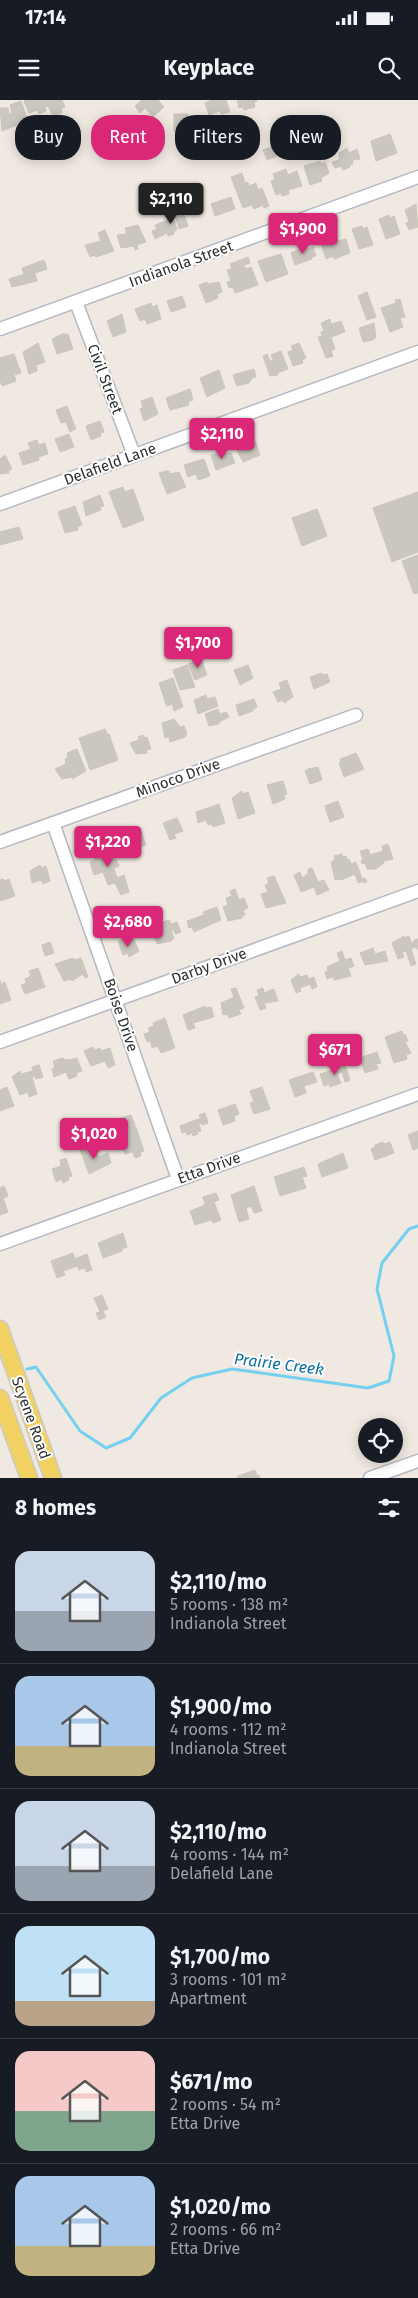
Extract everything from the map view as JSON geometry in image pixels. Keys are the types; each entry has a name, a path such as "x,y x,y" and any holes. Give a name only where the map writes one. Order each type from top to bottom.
{"main road":[{"name":"Scyene Road","path":"0,1329 53,1478"},
{"name":"Scyene Road","path":"0,1398 28,1478"}],"street":[{"name":"Indianola Street","path":"0,329 418,177"},
{"name":"Civil Street","path":"76,302 134,455"},
{"name":"Delafield Lane","path":"0,504 418,352"},
{"name":"Minoco Drive","path":"0,842 356,714"},
{"name":"Boise Drive","path":"53,824 178,1179"},
{"name":"Darby Drive","path":"0,1042 418,892"},
{"name":"Etta Drive","path":"0,1244 418,1094"},
{"path":"370,1478 418,1461"}],"building":[{"path":"62,100 65,107 61,109 62,113 56,115 52,115 48,106 45,107 46,111 39,114 37,110 29,113 24,101"},
{"path":"142,100 158,100 164,107 155,115 151,115 145,108 140,113 135,106"},
{"path":"212,100 226,100 230,112 221,114 220,111 209,115 205,103"},
{"path":"237,100 257,101 254,102 255,107 244,110 243,107 239,108"},
{"path":"21,101 26,115 15,115 15,126 2,131 0,108 8,108 9,114 12,113 10,105"},
{"path":"174,114 188,114 175,115 174,131"},
{"path":"390,134 397,153 376,161 371,141"},
{"path":"270,147 270,159 267,160 263,150"},
{"path":"347,148 349,153 357,149 360,159 352,160 353,164 343,170 341,166 335,168 332,162 341,160 341,152"},
{"path":"320,161 321,164 325,162 329,173 321,178 322,181 310,185 304,166"},
{"path":"286,169 288,175 297,171 302,186 288,190 289,194 282,196 281,193 276,195 271,181 275,179 273,174"},
{"path":"242,173 245,183 248,182 249,186 256,183 258,190 262,188 269,206 264,208 263,205 254,209 252,205 243,208 231,177"},
{"path":"231,197 235,209 215,216 211,204"},
{"path":"416,204 418,227 409,230 406,223 409,222 405,210"},
{"path":"182,209 188,226 179,229 176,218 174,219 177,230 173,232 174,234 168,236 167,233 155,239 152,231 157,229 155,225 168,220 168,217 175,216 173,212"},
{"path":"389,215 390,218 394,216 400,234 386,239 379,219"},
{"path":"138,225 146,242 137,245 138,249 135,250 134,246 121,248 117,235 127,234 125,228"},
{"path":"362,226 363,229 367,227 373,245 359,249 352,229"},
{"path":"105,230 114,251 90,257 85,245 101,241 98,233"},
{"path":"328,238 329,241 337,238 338,241 346,239 350,253 334,259 333,256 326,259 320,241"},
{"path":"307,246 308,249 313,247 316,256 295,265 291,253"},
{"path":"281,254 288,274 266,282 258,261"},
{"path":"248,257 250,263 244,265 246,269 251,267 258,285 235,293 233,287 229,288 227,282 231,281 227,270 232,269 230,264"},
{"path":"44,260 47,269 35,273 37,281 12,287 9,279 24,274 22,268"},
{"path":"207,282 208,284 219,282 222,292 217,294 218,298 206,303 199,285"},
{"path":"367,292 376,317 367,320 358,296"},
{"path":"182,296 186,307 171,312 167,301"},
{"path":"400,299 405,317 400,318 403,327 390,332 381,308 396,303 395,300"},
{"path":"151,303 152,307 157,305 161,319 147,324 145,319 140,321 135,309"},
{"path":"122,314 126,332 113,337 107,321"},
{"path":"330,319 331,324 341,321 345,332 331,337 335,349 331,350 333,356 326,358 318,337 322,336 321,332 324,331 321,323"},
{"path":"374,323 376,337 373,340 363,342 359,328"},
{"path":"62,334 68,334 73,349 57,354 52,339"},
{"path":"38,343 45,362 36,365 37,371 29,374 23,352"},
{"path":"299,343 306,358 302,360 303,363 293,366 288,352 293,350 291,346"},
{"path":"281,351 288,369 277,373 278,375 270,376 263,356 267,354 270,361 273,360 271,355"},
{"path":"14,354 21,373 14,375 16,381 2,386 0,380 0,358"},
{"path":"254,369 256,377 252,378 249,383 237,386 233,375"},
{"path":"219,370 225,388 207,397 200,378"},
{"path":"190,389 193,400 188,402 189,405 170,410 166,398"},
{"path":"152,397 158,414 144,421 140,409 143,408 141,401"},
{"path":"67,406 76,429 70,432 66,422 61,423 56,410"},
{"path":"100,421 104,432 100,433 101,436 91,440 86,426"},
{"path":"69,434 74,447 60,452 55,439"},
{"path":"37,440 39,445 45,443 48,454 38,457 39,460 23,465 19,453 31,449 28,443"},
{"path":"255,441 260,455 243,462 235,446"},
{"path":"222,452 222,454 231,453 235,463 216,470 211,455"},
{"path":"5,455 12,469 8,471 9,473 0,474 0,459"},
{"path":"204,459 210,476 198,480 196,474 188,477 184,465"},
{"path":"169,471 170,474 179,472 186,487 167,494 159,473"},
{"path":"123,487 125,492 133,489 144,520 123,528 109,492"},
{"path":"418,492 418,552 392,562 373,508"},
{"path":"100,495 104,506 100,507 101,510 86,516 83,502"},
{"path":"75,506 82,525 77,527 78,530 65,533 58,512"},
{"path":"317,509 327,536 302,546 292,518"},
{"path":"19,527 23,539 0,545 0,532"},
{"path":"418,555 418,593 414,594 402,561"},
{"path":"201,659 207,675 195,680 188,664"},
{"path":"187,665 195,687 180,690 173,670"},
{"path":"248,665 253,678 240,685 234,670"},
{"path":"322,673 323,675 327,674 330,682 314,689 310,677"},
{"path":"173,678 183,707 174,711 172,704 167,706 159,683"},
{"path":"287,680 293,697 284,703 283,700 278,702 273,692 281,689 279,683"},
{"path":"206,695 207,699 215,697 218,706 198,714 194,700"},
{"path":"254,699 257,707 253,711 239,716 236,705"},
{"path":"218,709 220,714 226,712 229,717 219,722 219,724 209,726 205,714"},
{"path":"174,719 180,727 184,726 187,734 185,737 170,742 169,737 165,738 162,723"},
{"path":"105,729 107,734 109,734 118,760 90,770 79,738"},
{"path":"143,735 145,738 147,737 151,749 146,750 147,753 136,754 130,743 139,740 138,737"},
{"path":"77,749 86,771 72,779 72,777 62,779 55,769 66,764 67,753"},
{"path":"356,753 364,769 344,777 339,763 341,762 340,759"},
{"path":"318,767 322,780 310,784 305,771"},
{"path":"283,781 287,794 284,795 285,799 273,804 267,785"},
{"path":"242,791 243,794 248,792 255,813 238,819 232,798"},
{"path":"338,801 344,817 330,822 325,806"},
{"path":"219,804 225,823 213,827 211,824 208,825 206,820 198,823 196,812"},
{"path":"177,818 183,831 174,834 176,838 170,840 163,823"},
{"path":"141,831 146,845 129,850 124,837"},
{"path":"105,843 111,861 116,859 119,866 114,868 117,878 124,875 129,892 121,895 115,883 108,885 103,872 94,875 90,862 95,860 91,848"},
{"path":"388,844 393,859 383,861 384,863 376,869 367,869 365,863 362,864 361,861 363,860 360,851 368,849 370,855 383,851 382,846"},
{"path":"342,854 343,857 346,856 347,860 349,859 351,864 356,862 362,879 365,878 367,882 358,883 355,874 341,880 335,880 331,862 335,860 334,856"},
{"path":"40,865 41,868 46,866 50,881 43,884 41,880 32,883 30,871"},
{"path":"312,868 318,882 324,880 329,890 317,895 314,887 301,892 294,875 300,872 302,878 308,874 308,869"},
{"path":"274,876 286,903 266,908 261,894 268,892 265,885 269,883 267,878"},
{"path":"3,879 4,881 9,879 15,896 0,901 0,880"},
{"path":"235,889 239,900 244,898 248,908 243,910 245,915 242,918 228,921 223,907 228,905 226,898 232,896 230,891"},
{"path":"217,907 221,920 194,932 192,927 189,928 187,921 204,915 203,912"},
{"path":"169,920 171,924 177,922 181,932 175,934 174,930 171,931 174,938 171,941 157,944 152,930 156,928 155,925"},
{"path":"404,936 404,938 409,936 412,945 414,940 418,939 418,950 416,947 411,949 416,964 411,966 406,951 402,952 404,957 398,959 392,943"},
{"path":"124,939 126,943 134,940 139,951 129,957 128,953 123,955 118,941"},
{"path":"50,942 54,953 45,956 42,945"},
{"path":"373,948 375,954 385,951 388,961 365,965 360,953"},
{"path":"342,951 345,960 351,958 354,966 348,968 351,976 334,980 333,977 327,979 325,972 328,971 327,967 340,961 337,953"},
{"path":"73,958 74,960 81,958 88,977 85,978 83,974 72,981 71,979 64,981 55,964"},
{"path":"38,968 45,987 25,994 21,985 26,983 25,979 31,976 29,971"},
{"path":"299,974 300,977 307,975 309,979 314,977 317,987 312,989 310,984 300,988 301,991 296,993 291,980"},
{"path":"0,980 1,984 5,982 11,1000 0,1004"},
{"path":"236,988 244,1008 239,1010 241,1014 229,1018 228,1014 223,1015 221,1003 234,997 231,989"},
{"path":"263,988 264,993 274,989 278,1001 264,1003 266,1008 260,1010 255,997 259,996 257,990"},
{"path":"205,1006 206,1008 211,1007 214,1017 193,1023 195,1028 188,1030 183,1015"},
{"path":"165,1018 175,1048 161,1053 158,1046 152,1048 150,1041 147,1042 144,1034 150,1032 148,1028 154,1026 153,1023"},
{"path":"402,1031 408,1041 405,1042 411,1053 406,1055 407,1059 394,1063 385,1037"},
{"path":"92,1047 96,1050 100,1048 101,1051 110,1048 115,1065 108,1068 105,1061 91,1066 84,1051"},
{"path":"377,1052 381,1063 376,1064 378,1069 365,1073 359,1058"},
{"path":"63,1058 64,1060 69,1060 77,1058 82,1071 76,1073 77,1076 69,1079 66,1072 54,1077 52,1069 55,1068 53,1061"},
{"path":"344,1062 350,1080 345,1082 342,1072 337,1074 341,1083 330,1087 329,1084 324,1086 320,1074 339,1068 338,1065"},
{"path":"39,1065 43,1077 36,1079 34,1076 32,1077 37,1094 29,1097 28,1092 20,1095 12,1077 20,1071 21,1074 33,1071 32,1067"},
{"path":"313,1072 317,1082 304,1086 306,1093 295,1097 289,1080"},
{"path":"7,1087 14,1106 0,1111 0,1090"},
{"path":"262,1087 270,1109 254,1114 250,1103 254,1102 250,1091"},
{"path":"235,1104 239,1114 234,1116 235,1121 223,1125 218,1110"},
{"path":"205,1113 208,1123 199,1124 201,1131 197,1132 198,1134 193,1136 192,1133 187,1135 186,1132 182,1133 180,1126 198,1119 201,1120 199,1115"},
{"path":"131,1115 135,1125 133,1126 136,1127 144,1151 140,1152 141,1156 135,1158 133,1152 125,1154 118,1134 126,1131 122,1118"},
{"path":"418,1131 418,1148 413,1150 408,1135"},
{"path":"383,1142 384,1144 390,1142 394,1153 375,1160 371,1149"},
{"path":"88,1146 91,1155 96,1153 98,1157 108,1153 111,1163 89,1174 80,1149"},
{"path":"343,1153 348,1168 322,1177 318,1164"},
{"path":"66,1158 72,1176 68,1177 69,1180 63,1183 62,1179 56,1182 52,1169 61,1166 60,1160"},
{"path":"304,1167 307,1176 302,1177 306,1188 280,1196 274,1177"},
{"path":"4,1186 8,1196 3,1198 8,1212 0,1215 0,1188"},
{"path":"254,1186 262,1211 254,1213 251,1206 246,1208 249,1219 239,1222 231,1195"},
{"path":"216,1193 219,1200 214,1202 221,1220 213,1223 211,1220 195,1225 190,1211 205,1205 203,1197"},
{"path":"123,1233 127,1247 122,1249 122,1251 103,1258 98,1243"},
{"path":"73,1253 75,1259 87,1254 92,1270 86,1272 85,1268 79,1270 78,1266 63,1271 65,1275 57,1278 51,1261"},
{"path":"102,1295 108,1309 103,1311 106,1317 99,1320 96,1313 100,1312 94,1298"},
{"path":"255,1470 260,1478 238,1478 238,1476"}],"waterway":[{"name":"Prairie Creek","path":"27,1369 36,1367 80,1431 106,1448 130,1438 161,1398 192,1378 232,1369 368,1388 389,1381 394,1356 377,1289 382,1263 409,1229 418,1226"}]}
